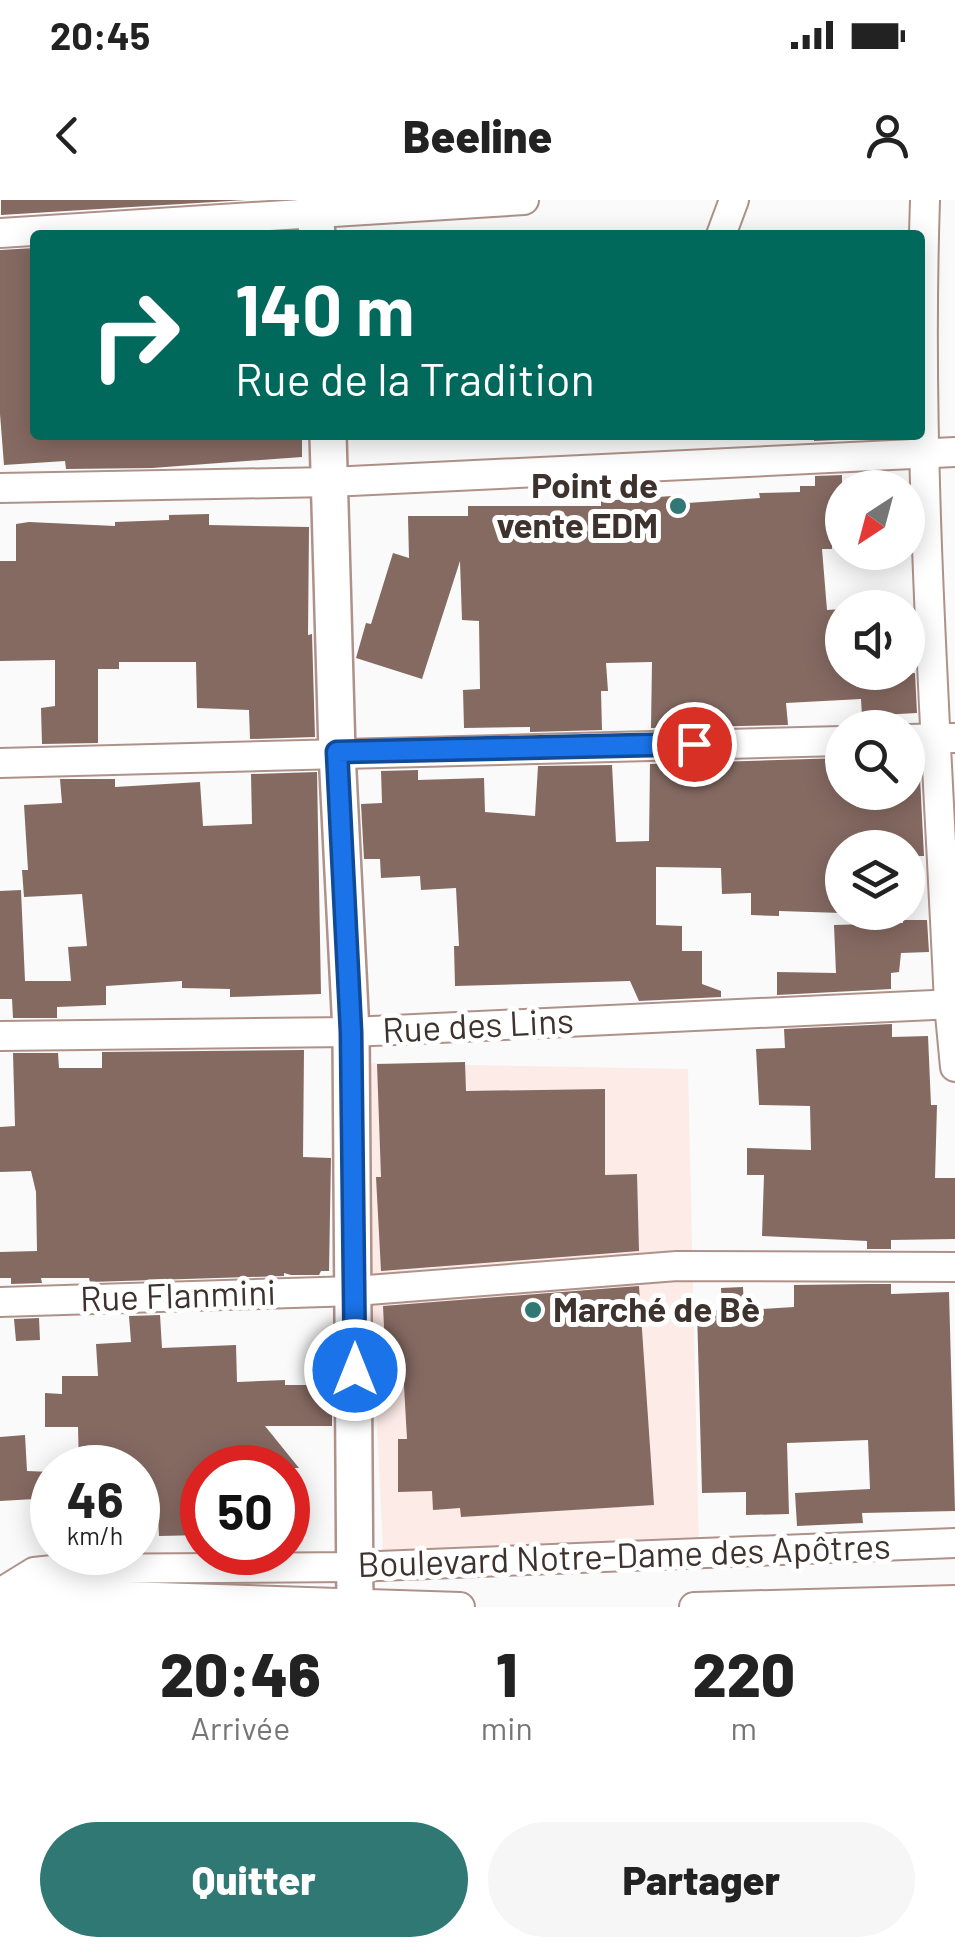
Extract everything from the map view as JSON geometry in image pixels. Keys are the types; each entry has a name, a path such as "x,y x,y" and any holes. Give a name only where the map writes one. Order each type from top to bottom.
{"main road":[{"path":"328,440 337,752 351,1032 355,1606"}],"street":[{"path":"53,230 524,200"},
{"path":"723,230 734,200"},
{"path":"925,230 926,200"},
{"path":"0,233 30,231"},
{"path":"657,464 662,440"},
{"path":"923,440 946,738 955,1067"},
{"path":"0,488 330,482 955,452"},
{"path":"0,764 825,741"},
{"name":"Rue des Lins","path":"0,1036 351,1032 952,1004"},
{"name":"Rue Flanmini","path":"0,1302 355,1291 677,1266 955,1267"},
{"name":"Boulevard Notre-Dame des Apôtres","path":"0,1597 34,1572 62,1569 354,1568 955,1544"},
{"path":"0,1597 35,1593 460,1607"},
{"path":"694,1607 955,1600"}],"shaded area":[{"name":"Marché de Bè","path":"360,1063 688,1069 699,1550 383,1551"}],"building":[{"path":"1,200 246,200 1,215"},
{"path":"30,248 30,440 302,440 302,457 152,468 66,469 65,461 4,465 0,414 0,250"},
{"path":"815,476 825,476 825,690 916,690 917,710 862,710 861,699 786,703 788,725 651,728 652,662 606,663 608,691 601,691 602,730 530,732 530,727 464,728 463,690 480,689 479,621 462,620 460,561 422,679 356,658 393,553 409,558 408,516 468,516 468,506 601,506 601,501 672,496 673,504 760,498 759,493 800,492 800,486 815,486"},
{"path":"209,514 209,525 309,527 308,635 312,634 315,737 250,739 249,710 197,708 196,662 119,662 119,669 98,669 98,743 42,744 41,708 55,706 55,660 0,661 0,561 16,561 16,524 115,526 115,522 169,520 169,515"},
{"path":"825,759 825,810 922,810 923,830 825,830 825,912 779,911 779,916 751,915 751,893 722,894 721,868 656,867 656,925 682,926 682,951 702,951 702,984 721,991 721,997 639,1001 630,981 455,986 454,946 459,946 456,888 421,890 420,876 381,878 380,859 364,859 361,804 382,803 381,771 418,770 418,780 484,778 485,812 535,816 538,766 612,765 616,842 649,841 650,764"},
{"path":"317,772 321,994 230,997 230,989 182,988 182,981 106,986 106,1005 57,1007 57,1018 13,1018 12,999 0,999 0,891 21,890 25,981 71,981 68,947 87,946 82,894 24,897 22,870 28,870 24,805 62,803 60,779 115,779 115,787 200,782 203,826 252,824 251,774"},
{"path":"927,920 929,952 901,953 899,972 891,973 891,989 777,995 777,972 836,973 834,930 925,930"},
{"path":"892,1024 892,1037 928,1036 931,1105 937,1105 935,1178 955,1178 955,1239 891,1240 891,1249 867,1249 867,1241 762,1236 764,1175 747,1175 747,1148 811,1150 810,1106 759,1105 756,1049 785,1048 784,1029"},
{"path":"304,1050 303,1157 331,1158 329,1271 319,1275 284,1273 90,1282 89,1278 41,1278 42,1283 11,1284 11,1278 0,1278 0,1252 37,1251 36,1192 31,1171 0,1172 0,1127 15,1126 13,1053 58,1053 59,1068 102,1068 102,1052"},
{"path":"465,1062 466,1091 605,1089 605,1175 637,1174 639,1251 381,1271 376,1177 381,1177 377,1064"},
{"path":"891,1284 891,1294 949,1292 955,1511 862,1513 863,1523 797,1526 795,1493 870,1489 868,1440 787,1443 789,1514 746,1515 746,1492 702,1493 697,1310 722,1310 721,1288 743,1287 744,1310 794,1307 794,1285"},
{"path":"639,1286 654,1505 461,1517 460,1508 433,1510 432,1491 398,1492 398,1439 407,1439 403,1368 386,1369 383,1306"},
{"path":"160,1315 162,1348 236,1345 237,1382 285,1380 285,1385 332,1385 332,1426 265,1426 280,1445 180,1445 180,1536 160,1536 160,1445 78,1445 78,1427 45,1427 45,1393 62,1394 62,1376 98,1376 96,1344 131,1342 129,1316"},
{"path":"39,1318 40,1340 16,1341 14,1319"},
{"path":"25,1435 30,1499 0,1501 0,1437"}],"place":[{"name":"Point de vente EDM","path":"678,506"},
{"name":"Marché de Bè","path":"533,1310"}],"route":[{"path":"355,1370 351,1032 337,752 694,744"}]}
